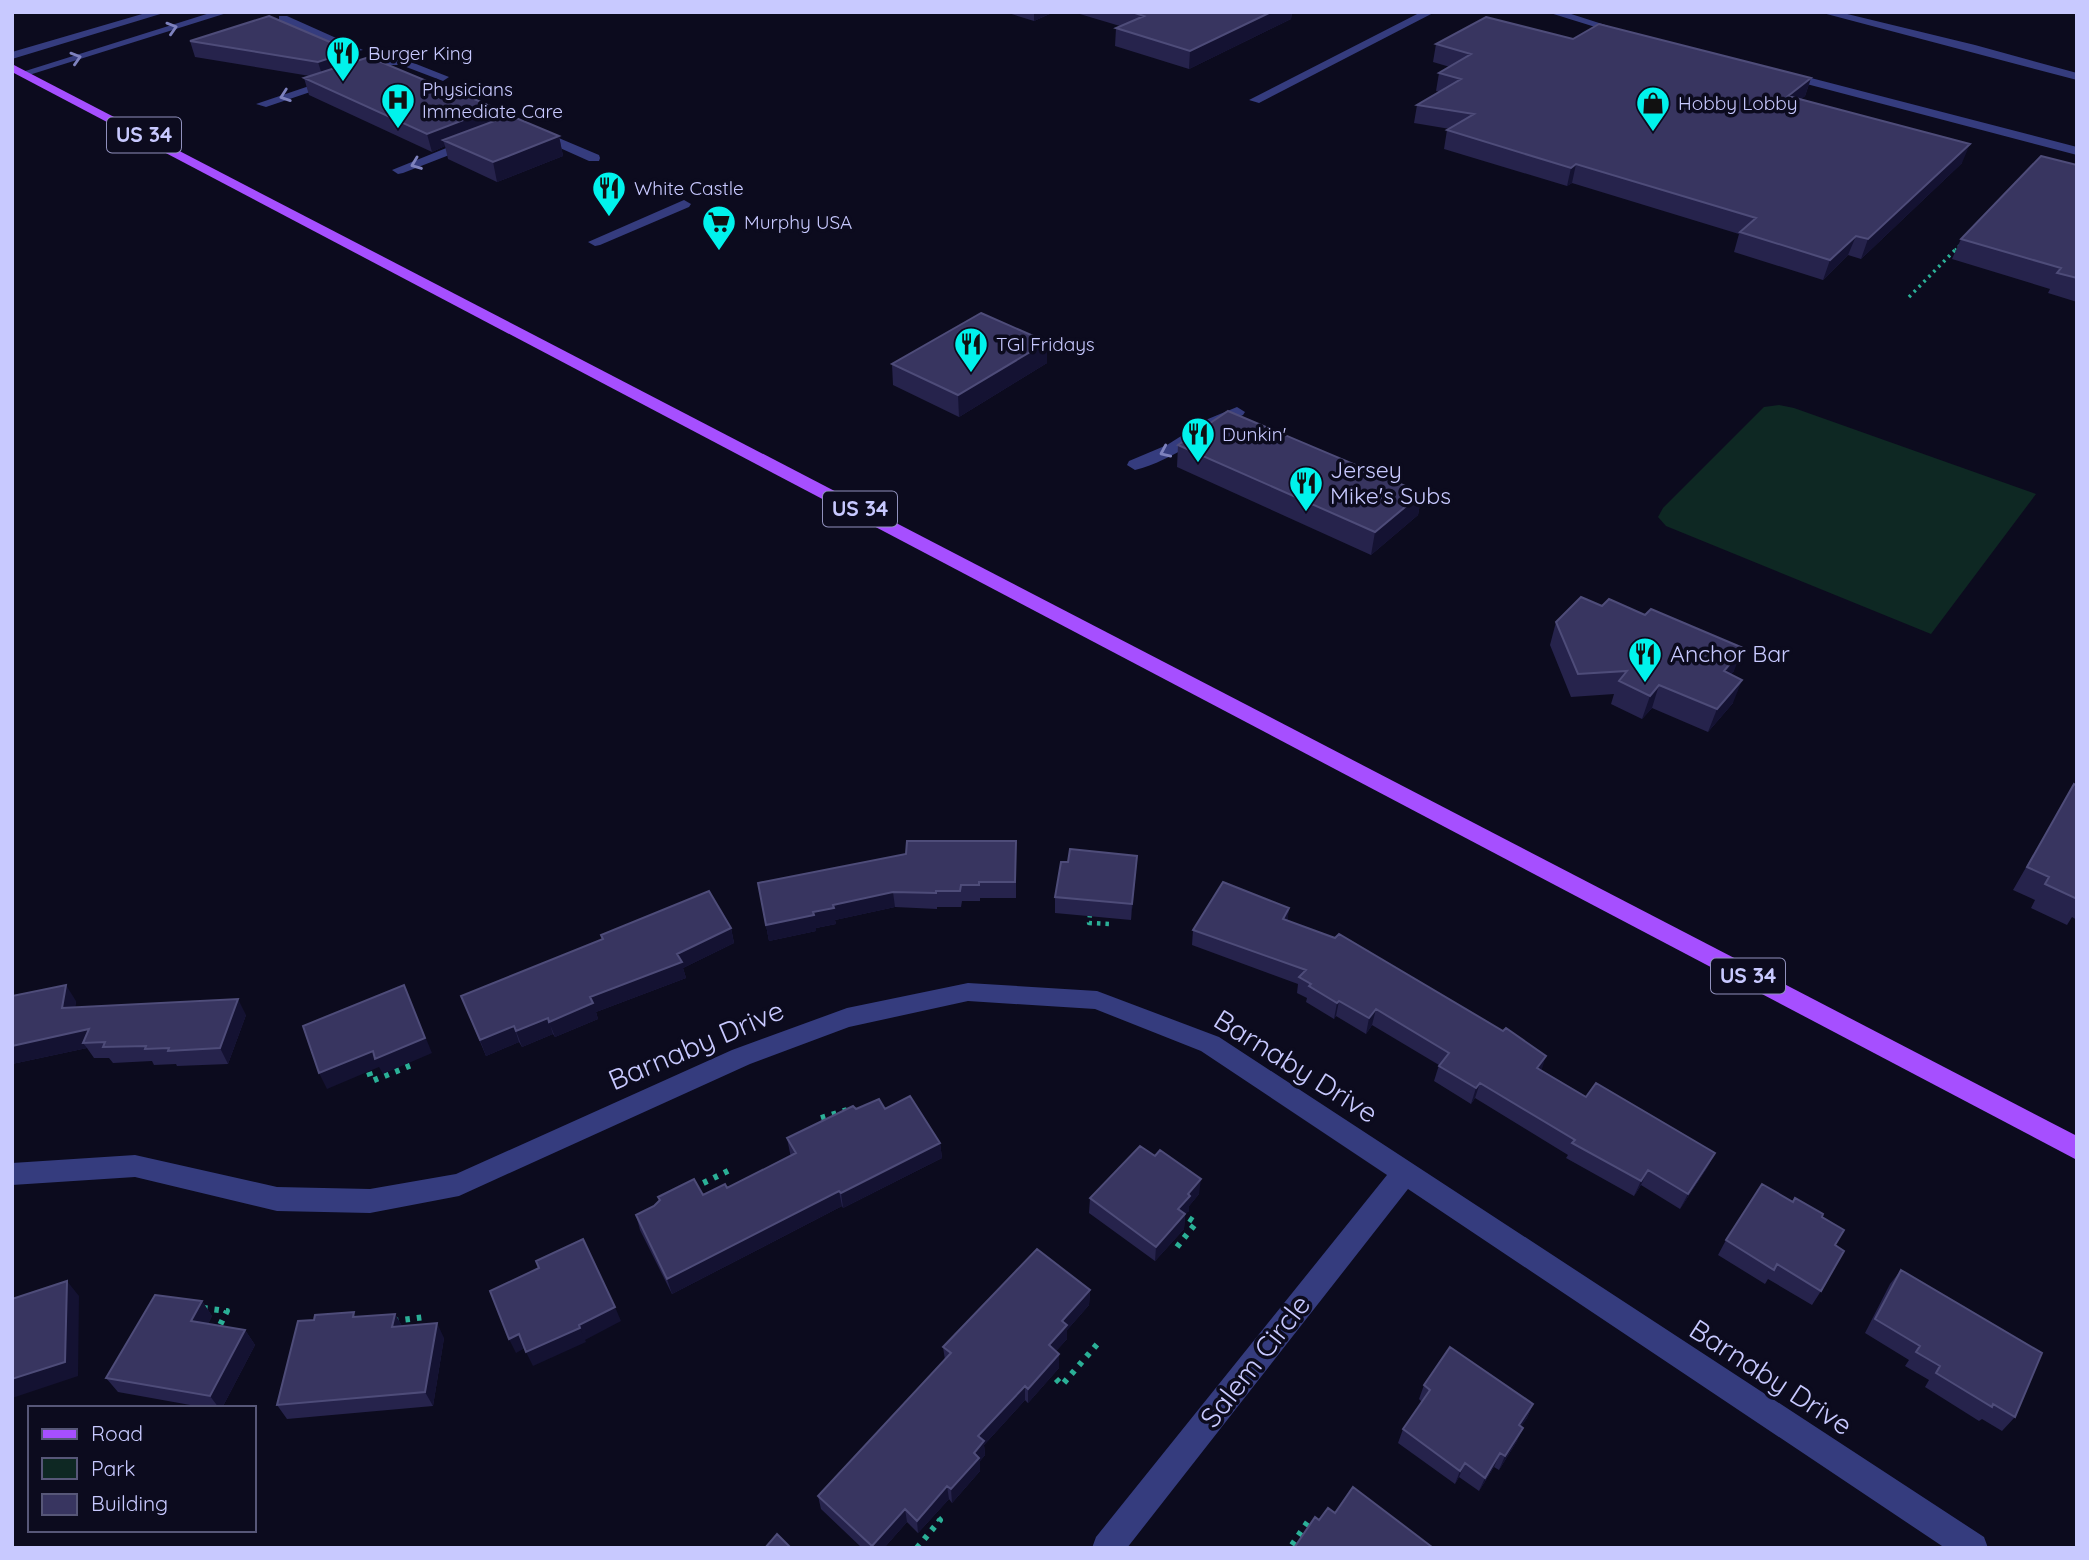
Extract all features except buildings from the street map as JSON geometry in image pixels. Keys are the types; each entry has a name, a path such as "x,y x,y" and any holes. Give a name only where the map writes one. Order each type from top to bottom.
{"main road":[{"name":"US 34","path":"12,67 2077,1149"}],"street":[{"path":"12,56 162,12"},
{"path":"25,73 225,12"},
{"path":"1255,100 1430,12"},
{"path":"1552,12 1636,36"},
{"path":"1824,12 1971,47 2077,77"},
{"path":"283,18 356,50"},
{"path":"262,104 389,62 402,62 443,77"},
{"path":"1770,71 2077,151"},
{"path":"517,128 530,130 594,158"},
{"path":"398,170 483,138"},
{"path":"596,242 684,204"},
{"path":"1135,466 1174,449 1214,422 1237,412"},
{"name":"Barnaby Drive","path":"12,1174 135,1166 277,1199 370,1201 459,1185 741,1057 847,1018 968,992 1097,1000 1210,1044 1973,1548"},
{"name":"Salem Circle","path":"1107,1548 1404,1174"}],"path":[{"path":"1909,297 1964,240"},
{"path":"1090,914 1089,923 1111,924"},
{"path":"369,1072 373,1081 414,1064"},
{"path":"821,1118 841,1110 849,1110"},
{"path":"681,1194 733,1169"},
{"path":"1177,1247 1196,1223 1184,1215"},
{"path":"194,1306 227,1311 213,1338"},
{"path":"386,1330 388,1322 425,1317"},
{"path":"1056,1379 1062,1385 1099,1342"},
{"path":"918,1548 940,1520 935,1514"},
{"path":"1292,1545 1309,1520 1319,1528"}],"green space":[{"path":"1779,405 2036,494 1931,634 1666,526 1658,517 1663,508 1764,407"}],"place":[{"name":"Burger King","path":"343,83"},
{"name":"Physicians Immediate Care","path":"398,130"},
{"name":"Hobby Lobby","path":"1653,133"},
{"name":"White Castle","path":"609,218"},
{"name":"Murphy USA","path":"719,252"},
{"name":"TGI Fridays","path":"971,374"},
{"name":"Dunkin'","path":"1198,464"},
{"name":"Jersey Mike's Subs","path":"1306,513"},
{"name":"Anchor Bar","path":"1645,684"}]}
